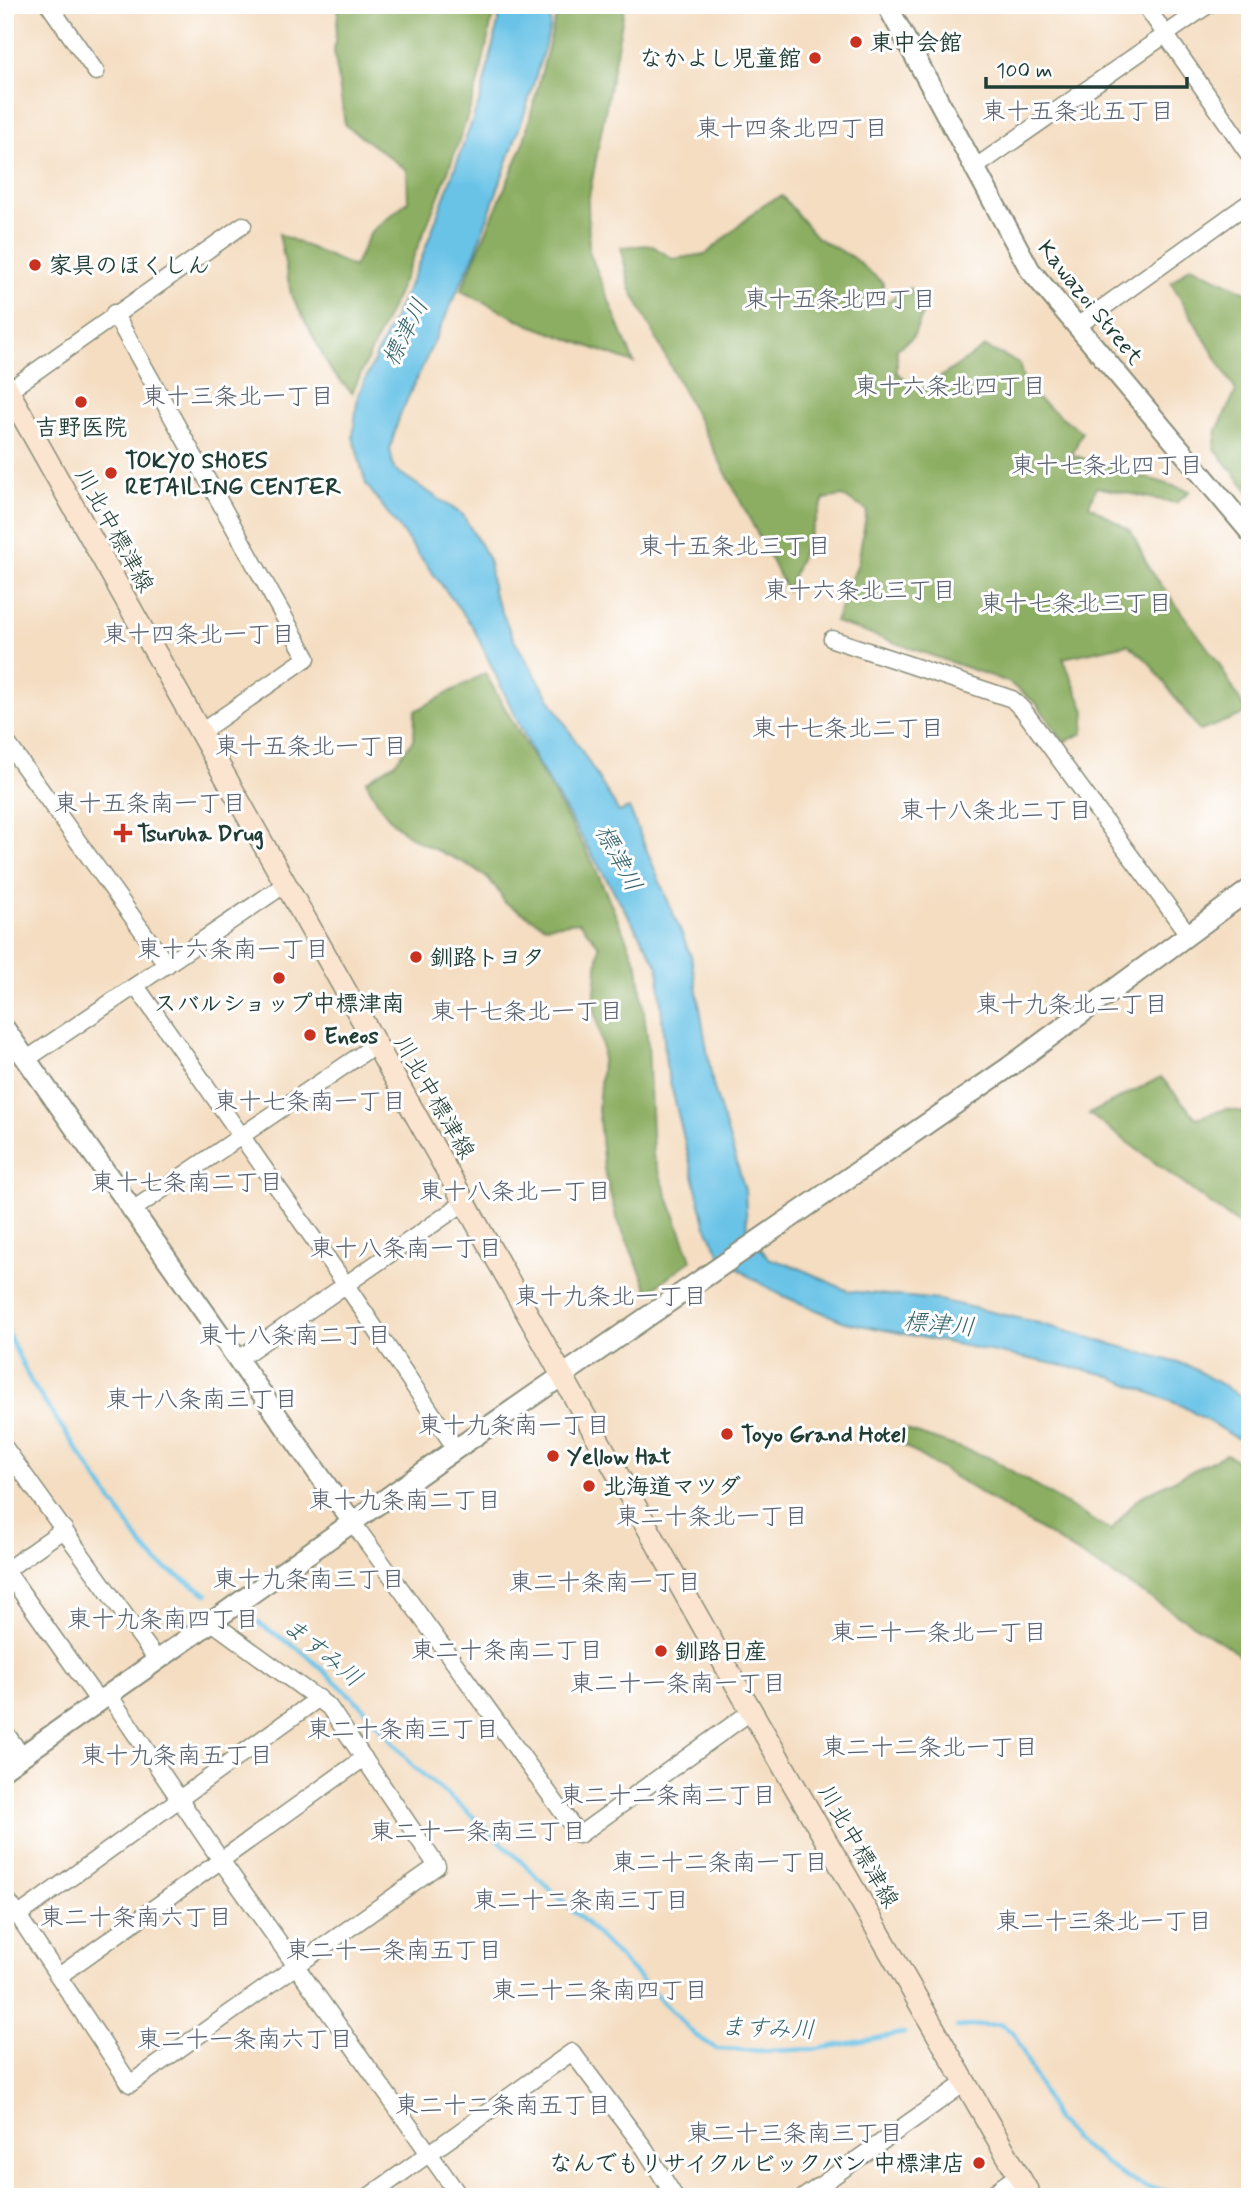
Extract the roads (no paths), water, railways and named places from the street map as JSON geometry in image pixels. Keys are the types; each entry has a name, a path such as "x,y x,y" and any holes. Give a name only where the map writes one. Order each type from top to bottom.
{"main road":[{"name":"川北中標津線","path":"6,390 201,732 284,886 1031,2197"}],"street":[{"path":"49,5 96,72"},
{"path":"1145,5 1250,156"},
{"path":"973,169 1208,5"},
{"name":"Kawazoi Street","path":"888,6 973,169 1030,270 1250,532"},
{"path":"1076,327 1250,202"},
{"path":"6,390 243,225"},
{"path":"114,313 307,658 201,732"},
{"path":"832,639 1012,699 1024,711 1188,934"},
{"path":"5,740 167,965"},
{"path":"27,1059 284,886"},
{"path":"5,1768 456,1449 1009,1067 1250,889"},
{"path":"136,986 346,1285 456,1449"},
{"path":"5,1029 237,1360 579,1835 753,1710"},
{"path":"131,1211 375,1045"},
{"path":"237,1360 465,1202"},
{"path":"5,1448 157,1660"},
{"path":"64,1530 6,1570 179,1799 299,1965 460,2197"},
{"path":"5,1896 130,2084 437,1866 365,1758 319,1698 212,1622"},
{"path":"19,1915 319,1698"},
{"path":"5,1732 22,1756"},
{"path":"59,1976 365,1758"},
{"path":"368,2197 572,2052 645,2149 675,2197"},
{"path":"811,2195 965,2082"},
{"path":"988,2197 1018,2175"}],"water":[{"name":"標津川","path":"502,5 552,5 550,28 526,109 475,253 399,417 390,449 394,469 463,515 489,560 493,592 514,640 619,812 629,808 691,956 713,1085 745,1190 747,1230 768,1258 799,1268 848,1291 939,1300 1031,1321 1189,1366 1250,1401 1250,1446 1182,1406 1104,1374 845,1322 781,1295 747,1275 720,1254 705,1224 666,1065 658,966 536,760 473,627 366,484 353,437 358,395 421,260 481,97"}],"waterway":[{"name":"ますみ川","path":"5,1314 9,1336 31,1382 142,1545 158,1563 207,1594"},
{"name":"ますみ川","path":"252,1619 303,1652 361,1705 414,1767 475,1818 583,1920 695,2035 717,2049 818,2049 904,2033"},
{"name":"ますみ川","path":"957,2027 999,2024 1013,2032 1057,2121 1076,2141 1120,2174 1145,2187 1201,2197"}],"place":[{"name":"東中会館","path":"856,42"},
{"name":"なかよし児童館","path":"815,58"},
{"name":"家具のほくしん","path":"35,265"},
{"name":"吉野医院","path":"81,402"},
{"name":"TOKYO SHOES RETAILING CENTER","path":"111,473"},
{"name":"Tsuruha Drug","path":"123,833"},
{"name":"釧路トヨタ","path":"416,957"},
{"name":"スバルショップ中標津南","path":"279,978"},
{"name":"Eneos","path":"310,1035"},
{"name":"Toyo Grand Hotel","path":"727,1434"},
{"name":"Yellow Hat","path":"553,1456"},
{"name":"北海道マツダ","path":"589,1486"},
{"name":"釧路日産","path":"661,1651"},
{"name":"なんでもリサイクルビックバン 中標津店","path":"979,2163"}],"district":[{"name":"東十五条北五丁目","path":"1078,111"},
{"name":"東十四条北四丁目","path":"792,128"},
{"name":"東十五条北四丁目","path":"840,299"},
{"name":"東十六条北四丁目","path":"950,386"},
{"name":"東十三条北一丁目","path":"238,396"},
{"name":"東十七条北四丁目","path":"1107,465"},
{"name":"東十五条北三丁目","path":"735,546"},
{"name":"東十六条北三丁目","path":"860,590"},
{"name":"東十七条北三丁目","path":"1076,603"},
{"name":"東十四条北一丁目","path":"199,634"},
{"name":"東十七条北二丁目","path":"848,728"},
{"name":"東十五条北一丁目","path":"311,746"},
{"name":"東十五条南一丁目","path":"150,803"},
{"name":"東十八条北二丁目","path":"996,810"},
{"name":"東十六条南一丁目","path":"233,949"},
{"name":"東十九条北二丁目","path":"1072,1004"},
{"name":"東十七条北一丁目","path":"527,1011"},
{"name":"東十七条南一丁目","path":"310,1101"},
{"name":"東十七条南二丁目","path":"187,1182"},
{"name":"東十八条北一丁目","path":"515,1191"},
{"name":"東十八条南一丁目","path":"406,1248"},
{"name":"東十九条北一丁目","path":"611,1296"},
{"name":"東十八条南二丁目","path":"295,1335"},
{"name":"東十八条南三丁目","path":"202,1399"},
{"name":"東十九条南一丁目","path":"514,1425"},
{"name":"東十九条南二丁目","path":"405,1500"},
{"name":"東二十条北一丁目","path":"712,1516"},
{"name":"東十九条南三丁目","path":"309,1579"},
{"name":"東二十条南一丁目","path":"605,1582"},
{"name":"東十九条南四丁目","path":"163,1619"},
{"name":"東二十一条北一丁目","path":"939,1632"},
{"name":"東二十条南二丁目","path":"507,1650"},
{"name":"東二十一条南一丁目","path":"678,1683"},
{"name":"東二十条南三丁目","path":"403,1729"},
{"name":"東二十二条北一丁目","path":"930,1747"},
{"name":"東十九条南五丁目","path":"177,1755"},
{"name":"東二十二条南二丁目","path":"668,1795"},
{"name":"東二十一条南三丁目","path":"478,1831"},
{"name":"東二十二条南一丁目","path":"720,1862"},
{"name":"東二十二条南三丁目","path":"581,1900"},
{"name":"東二十条南六丁目","path":"136,1917"},
{"name":"東二十三条北一丁目","path":"1104,1921"},
{"name":"東二十一条南五丁目","path":"394,1950"},
{"name":"東二十二条南四丁目","path":"600,1990"},
{"name":"東二十一条南六丁目","path":"245,2039"},
{"name":"東二十二条南五丁目","path":"503,2105"},
{"name":"東二十三条南三丁目","path":"795,2133"}]}
